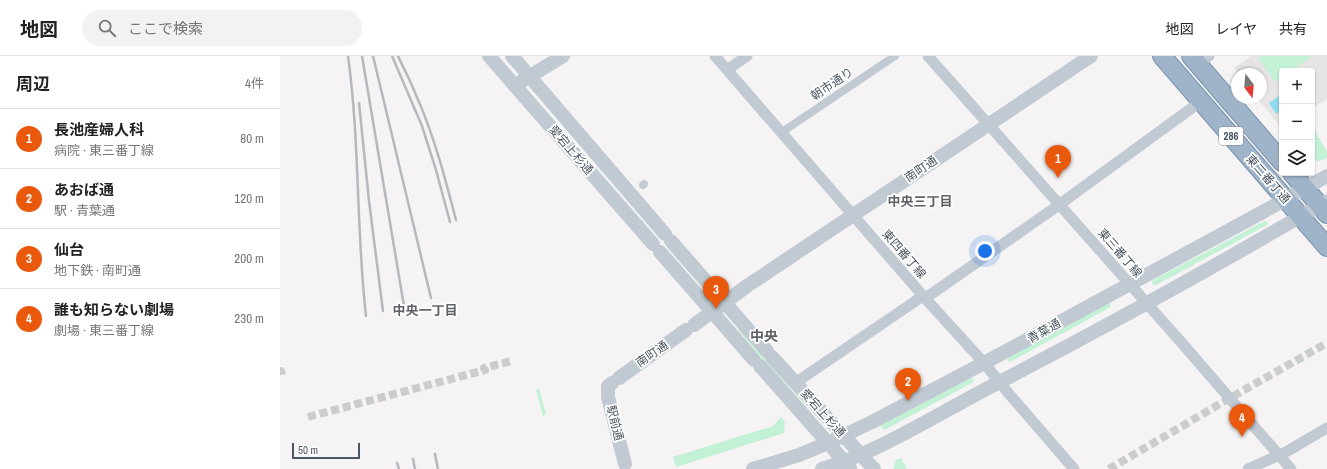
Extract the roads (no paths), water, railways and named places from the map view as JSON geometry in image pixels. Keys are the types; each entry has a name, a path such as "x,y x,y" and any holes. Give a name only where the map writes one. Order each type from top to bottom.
{"highway":[{"name":"東二番丁通","path":"1162,56 1200,102 1327,247"},
{"name":"東二番丁通","path":"1199,59 1279,158"},
{"name":"東二番丁通","path":"1295,176 1324,207"}],"street":[{"name":"愛宕上杉通","path":"490,56 657,248 769,354 874,469"},
{"name":"愛宕上杉通","path":"512,56 668,238 757,363 848,465"},
{"path":"514,85 563,56"},
{"name":"東四番丁線","path":"714,56 782,132 924,297 984,363 1074,469"},
{"path":"727,70 747,56"},
{"name":"朝市通り","path":"782,132 895,56"},
{"name":"東三番丁線","path":"928,56 1060,204 1291,469"},
{"name":"南町通","path":"615,380 718,307 853,215 1091,56"},
{"path":"795,383 920,298 930,295 1060,204 1200,102"},
{"name":"青葉通","path":"753,469 799,455 828,443 984,363 1286,200 1327,176"},
{"name":"青葉通","path":"822,469 848,465 861,454 1000,382 1300,217 1324,207"},
{"name":"駅前通","path":"615,380 608,386 608,397 625,464"},
{"path":"1248,469 1279,455 1327,428"}],"water":[{"path":"1279,96 1279,112 1276,114 1269,103"}],"tunnel":[{"path":"1109,469 1327,343"},
{"path":"308,417 485,370 484,368 511,361"},
{"path":"280,371 282,375"}],"railway":[{"path":"348,56 352,88 366,316"},
{"path":"362,56 404,306"},
{"path":"373,56 431,298"},
{"path":"392,56 422,126 450,222"},
{"path":"398,56 412,85 434,141 456,220"},
{"path":"359,103 369,201 383,311"},
{"path":"435,454 438,469"},
{"path":"413,459 415,469"},
{"path":"397,463 399,469"}],"place":[{"name":"長池産婦人科","path":"1058,178"},
{"name":"仙台","path":"716,309"},
{"name":"あおば通","path":"908,401"},
{"name":"誰も知らない劇場","path":"1242,437"}],"district":[{"name":"中央三丁目","path":"920,201"},
{"name":"中央一丁目","path":"425,310"},
{"name":"中央","path":"764,336"}]}
